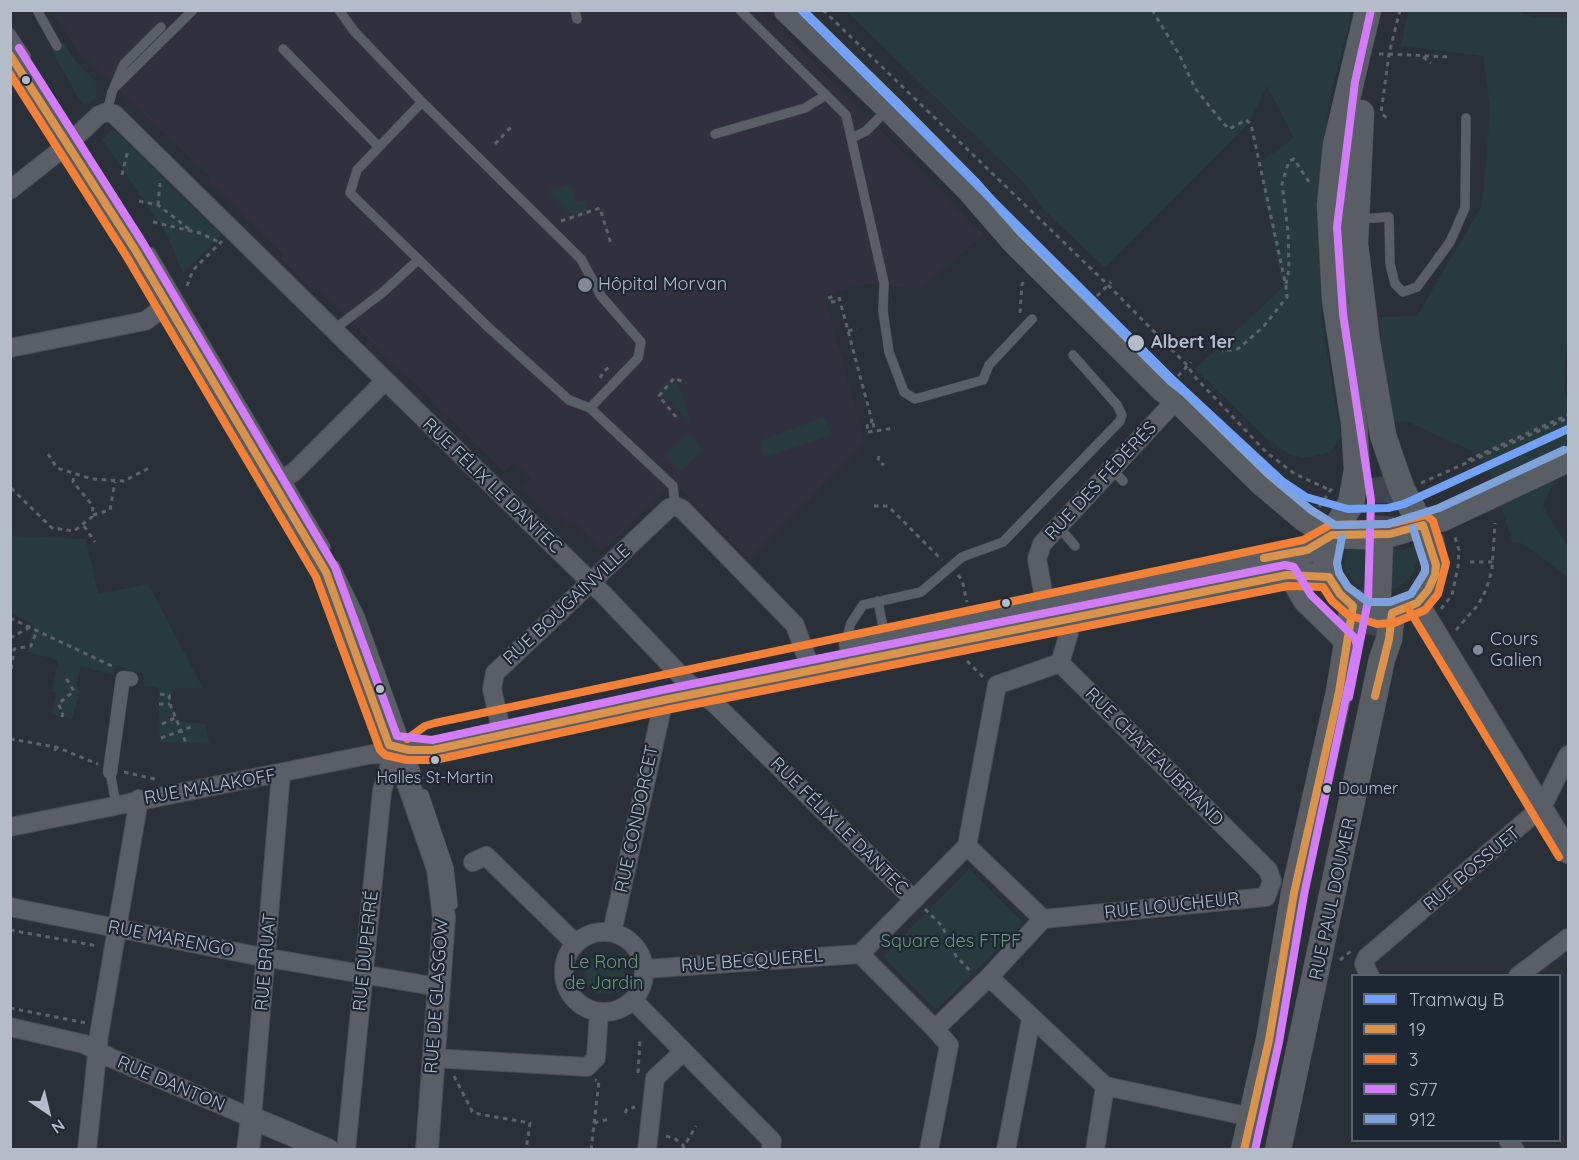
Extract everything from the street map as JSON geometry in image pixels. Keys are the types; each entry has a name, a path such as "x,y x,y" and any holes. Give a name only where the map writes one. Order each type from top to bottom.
{"main road":[{"path":"787,10 889,108 968,188 1014,241 1163,389 1177,399 1270,489 1305,519 1332,535"},
{"path":"1352,220 1358,276 1383,435 1398,482 1423,525 1436,565 1428,590 1417,603 1380,598 1365,612 1353,606 1340,594 1329,577 1326,563 1332,535 1351,503 1357,470 1354,423 1335,300 1330,205 1336,145 1368,10"},
{"path":"1360,39 1342,189 1341,274 1375,478 1353,312 1352,220 1365,83 1382,10"},
{"name":"RUE DE GLASGOW","path":"10,54 72,140 168,304 280,481 326,572 397,750"},
{"path":"808,662 844,646 885,647 1045,603 1307,550 1332,535 1390,534 1423,525 1569,459"},
{"name":"RUE PAUL DOUMER","path":"1347,797 1389,639 1380,598 1377,548"},
{"path":"397,750 430,735 500,720 694,686 885,647 1068,620 1287,575 1329,577"},
{"name":"RUE PAUL DOUMER","path":"1244,1149 1269,1040 1283,890 1340,693 1361,637 1353,606"},
{"path":"1278,1149 1292,1089 1288,1040 1347,797 1361,637"},
{"path":"1269,1040 1284,1001 1318,852 1361,637"},
{"path":"397,750 433,750 664,699 694,686"}],"street":[{"path":"14,187 99,115 107,112"},
{"name":"RUE FÉLIX LE DANTEC","path":"107,112 114,114 132,132 226,237 333,330 919,904"},
{"path":"10,348 145,321 168,304"},
{"path":"280,481 300,467 385,381"},
{"name":"RUE DES FÉDÉRÉS","path":"1045,603 1037,559 1042,544 1058,526 1118,475 1177,399"},
{"path":"675,506 682,509 795,625 808,662"},
{"name":"RUE BOUGAINVILLE","path":"500,720 492,689 495,673 669,508 675,506"},
{"path":"1287,575 1303,602 1361,637"},
{"path":"1417,603 1569,852"},
{"path":"929,1149 949,1045 860,954 919,904 967,846 997,685 1060,663 1069,633 1068,620"},
{"name":"RUE CHATEAUBRIAND","path":"1060,663 1268,870 1283,890"},
{"path":"110,770 123,678 131,679"},
{"name":"RUE CONDORCET","path":"612,932 664,699"},
{"name":"RUE MALAKOFF","path":"10,827 116,804 397,750"},
{"name":"RUE DUPERRÉ","path":"346,1149 382,791 397,750"},
{"name":"RUE DE GLASGOW","path":"397,750 438,869 444,918 438,987 437,1058 427,1149"},
{"name":"RUE BOSSUET","path":"1368,973 1364,964 1367,957 1542,807 1569,755"},
{"name":"RUE BRUAT","path":"248,1149 281,773"},
{"path":"87,1149 97,1051 140,800"},
{"path":"935,1029 981,976 1043,919 967,846"},
{"path":"473,862 486,856 575,943"},
{"name":"RUE LOUCHEUR","path":"1043,919 1259,898 1283,890"},
{"name":"RUE MARENGO","path":"10,907 266,957 438,987"},
{"path":"599,931 612,932 635,945 642,956 645,969 642,986 633,1000 612,1012 599,1012 587,1009 568,991 563,966 575,943 599,931"},
{"path":"1519,974 1569,938"},
{"name":"RUE BECQUEREL","path":"645,969 860,954"},
{"path":"981,976 1105,1086 1251,1118"},
{"path":"633,1000 772,1141 771,1149"},
{"path":"437,1058 587,1067 596,1058 599,1012"},
{"path":"1006,1149 1031,1019"},
{"name":"RUE DANTON","path":"10,1027 84,1044 328,1149"},
{"path":"648,1141 656,1078 683,1052"},
{"path":"1095,1149 1105,1086"}],"lane":[{"path":"37,10 57,46"},
{"path":"116,87 193,10"},
{"path":"339,10 354,31 422,102 581,259 601,296 641,342 638,358 590,408"},
{"path":"740,10 846,115 884,283 883,312 889,352 904,392 915,399 983,380 989,364 1032,319"},
{"path":"107,112 124,64 161,27"},
{"name":"RUE DE GLASGOW","path":"10,32 72,140 178,296 280,481"},
{"path":"283,49 378,146"},
{"path":"715,134 805,108 826,95"},
{"path":"422,102 357,170 350,193 418,260 569,400 590,408 673,486 675,506"},
{"path":"852,138 866,131 889,108"},
{"path":"1352,220 1389,217 1390,264 1395,284 1403,292 1417,287 1450,242 1465,208 1466,118"},
{"path":"333,330 382,293 418,260"},
{"path":"844,646 850,624 863,605 921,591 962,557 1003,542 1120,421 1122,415 1117,405 1073,356"},
{"path":"1058,526 1075,546"},
{"path":"878,601 885,647"},
{"path":"1045,603 1060,610 1068,620"},
{"path":"397,750 443,846 452,887 453,914 437,1058 438,1149"},
{"path":"110,770 116,804"}],"path":[{"path":"823,10 1108,285 1186,364 1195,377 1266,452 1295,474 1329,490"},
{"path":"1152,10 1179,54 1195,88 1222,122 1229,129 1246,120 1251,124 1286,286 1287,297 1264,326 1238,349 1222,351"},
{"path":"1389,120 1381,113 1389,54 1400,10"},
{"path":"1389,54 1448,58"},
{"path":"1422,56 1431,63"},
{"path":"495,144 511,128"},
{"path":"122,175 132,132"},
{"path":"1286,286 1289,269 1282,184 1289,161 1294,159 1301,167"},
{"path":"140,201 158,206 191,230"},
{"path":"561,221 600,208 611,244"},
{"path":"153,222 226,237"},
{"path":"187,286 192,270 226,237"},
{"path":"1020,313 1022,284 1028,277"},
{"path":"828,297 838,301 845,317 872,418"},
{"path":"848,332 857,329"},
{"path":"857,365 861,376"},
{"path":"600,378 603,370 611,366"},
{"path":"676,417 658,396 674,378 686,383"},
{"path":"864,389 873,422 866,424 868,432 895,428"},
{"path":"1421,483 1569,416"},
{"path":"48,454 57,468 74,475 115,482 134,477 149,468"},
{"path":"879,456 878,461 884,465"},
{"path":"11,488 52,528 74,531 84,526 92,515 93,506 73,482 74,475"},
{"path":"92,515 110,510 115,482"},
{"path":"874,506 888,506 962,580 967,607"},
{"path":"1454,631 1478,605 1486,590 1493,562 1495,523"},
{"path":"84,526 95,542"},
{"path":"1470,562 1493,562"},
{"path":"10,618 115,668"},
{"path":"10,638 30,627"},
{"path":"10,678 14,649 32,646 37,630"},
{"path":"961,655 987,680"},
{"path":"62,717 63,712 58,704 74,691 64,675"},
{"path":"160,694 169,695 170,704 186,743"},
{"path":"159,704 170,704"},
{"path":"162,724 176,718"},
{"path":"161,738 191,727"},
{"path":"10,739 56,747 110,770 169,783"},
{"path":"919,904 942,926 956,956 981,976"},
{"path":"10,930 100,947"},
{"path":"1340,960 1358,945"},
{"path":"10,1008 87,1023 86,1033"},
{"path":"453,1074 473,1113 530,1123 526,1149"},
{"path":"591,1149 599,1081"},
{"path":"626,1113 627,1109 637,1107"},
{"path":"594,1124 609,1119"},
{"path":"648,1141 674,1138 683,1148 696,1126"}],"shaded area":[{"name":"Hôpital Morvan","path":"53,11 763,11 984,235 920,289 866,284 824,295 865,443 750,559 675,483 602,551 575,523 571,526 561,517 556,522 522,488 531,479 514,462 504,472 317,288 314,291 280,258 283,254 210,183 211,178 79,53"}],"green space":[{"path":"1521,10 1524,15 1542,18 1568,17 1568,327 1564,389 1568,399 1568,451 1543,507 1568,547 1568,578 1538,554 1519,542 1513,543 1490,473 1472,451 1408,422 1389,421 1379,317 1417,316 1481,207 1485,176 1490,106 1483,56 1401,46 1408,11"},
{"path":"846,11 1352,11 1329,102 1318,209 1322,322 1341,437 1331,452 1307,458 1291,455 1266,438 1195,369 1283,287 1264,195 1263,160 1294,138 1267,86 1248,124 1105,268 1043,209 1025,184"},
{"path":"63,42 76,62 96,82 96,98 89,103 84,104 77,96 51,49"},
{"path":"113,129 221,235 183,273 167,235 102,139"},
{"path":"571,184 576,202 585,200 588,211 571,216 547,191"},
{"path":"670,378 678,384 692,424 657,391"},
{"path":"824,417 832,435 764,457 759,441"},
{"path":"689,433 702,451 681,471 666,455"},
{"path":"10,522 13,536 86,539 98,594 148,584 203,688 172,688 171,704 178,721 206,724 209,744 160,742 158,688 143,686 144,673 132,672 116,665 113,675 81,666 76,683 80,691 72,719 52,714 56,693 52,692 58,660 28,652 34,624 11,613"},
{"path":"1344,544 1370,550 1368,591 1356,584 1345,570"},
{"path":"1417,544 1418,559 1412,575 1399,587 1385,591 1387,550 1405,549"},
{"name":"Square des FTPF","path":"970,869 1021,921 1019,928 936,1010 883,956"},
{"name":"Le Rond de Jardin","path":"604,954 612,955 618,960 623,966 623,982 618,988 612,993 604,994 596,993 590,988 585,982 584,974 585,966 590,960 596,955"}],"tunnel":[{"path":"1379,477 1382,499 1380,548"},
{"path":"1364,634 1371,591"}],"tram line":[{"name":"B","path":"801,10 1173,380 1282,481 1306,497 1348,509 1388,508 1404,504 1568,429"}],"transit line":[{"name":"912","path":"803,10 896,101 975,181 1022,234 1170,381 1268,474 1311,510 1335,525 1388,524 1439,508 1564,450"},
{"name":"S77","path":"1349,697 1368,601 1371,500 1343,314 1337,227 1355,82 1371,10"},
{"name":"S77","path":"19,48 143,243 335,567 397,736 432,740 662,690 1285,565 1294,567 1311,595 1355,638 1357,646 1304,895 1279,1042 1255,1150"},
{"name":"19","path":"10,55 134,248 326,572 389,745 409,750 433,750 664,700 1287,575 1329,577 1340,594 1353,606 1339,692 1294,893 1269,1040 1244,1150"},
{"name":"3","path":"10,74 125,254 316,577 380,750 385,755 407,760"},
{"name":"3","path":"407,739 425,726 435,723 1303,540 1330,525 1388,524 1426,515 1433,521 1446,563 1438,594 1425,610 1394,623 1377,624 1348,615 1332,601 1323,587 1288,586 666,710 435,760 409,760"},
{"name":"19","path":"1264,558 1307,550 1332,535 1390,534 1423,525 1436,565 1435,575 1428,590 1417,603 1392,613 1389,639 1375,696"},
{"name":"912","path":"1342,537 1337,563 1339,573 1348,587 1368,602 1390,602 1411,594 1425,572 1413,528"},
{"name":"3","path":"1408,608 1559,857"}],"place":[{"name":"Hôpital Morvan","path":"585,285"},
{"name":"Albert 1er","path":"1136,343"},
{"name":"Cours Galien","path":"1478,650"},
{"name":"Halles St-Martin","path":"435,760"},
{"name":"Doumer","path":"1327,789"}]}
